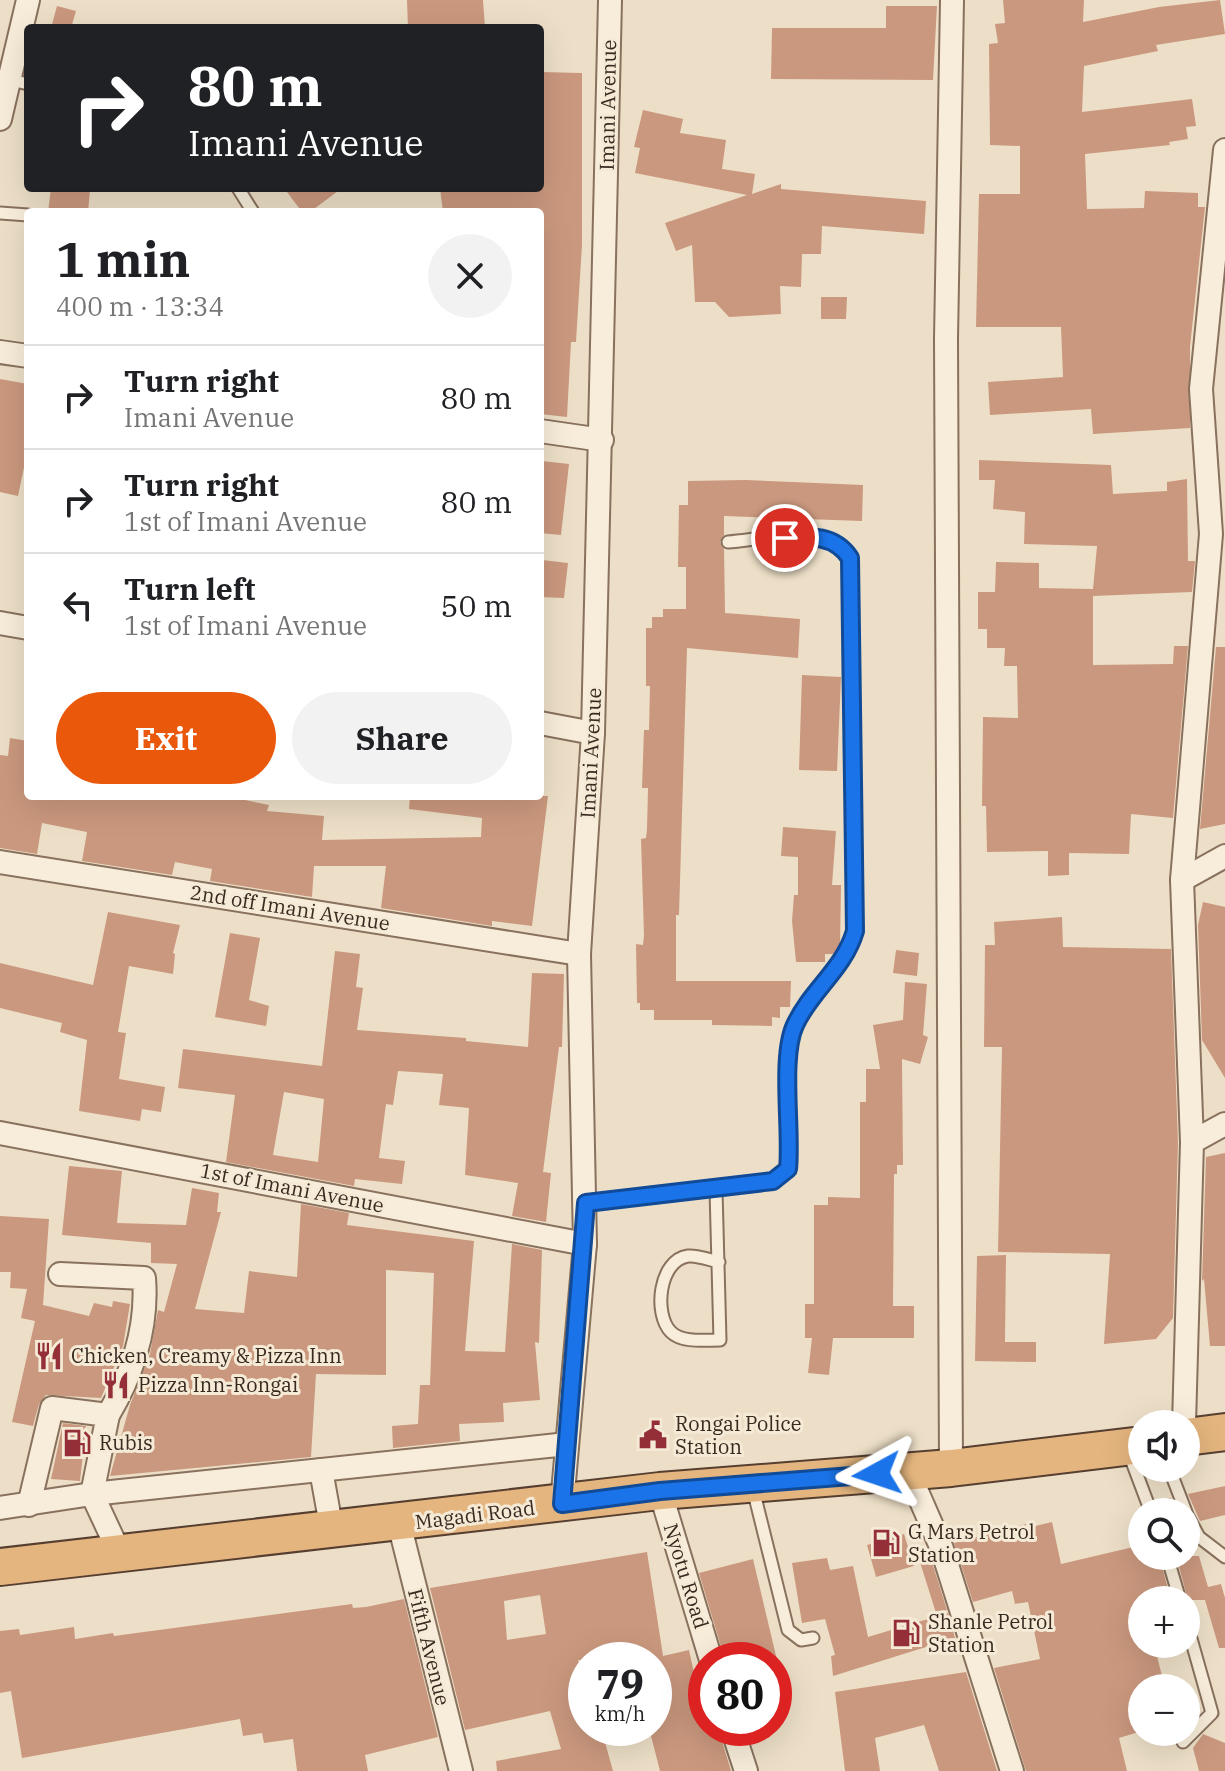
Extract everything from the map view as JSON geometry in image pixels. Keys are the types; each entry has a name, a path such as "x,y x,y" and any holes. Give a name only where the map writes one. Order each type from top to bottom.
{"highway":[{"path":"1200,1435 1225,1432"},
{"name":"Magadi Road","path":"0,1567 660,1491 951,1468 1128,1447"}],"street":[{"path":"26,24 28,0"},
{"name":"Imani Avenue","path":"562,1504 585,1244 579,954 593,733 610,0"},
{"path":"951,1468 946,339 952,0"},
{"path":"0,116 20,82 24,41"},
{"path":"1184,1410 1192,1142 1182,880 1218,530 1201,389 1225,150"},
{"path":"0,352 24,355"},
{"path":"544,432 602,440"},
{"path":"0,623 24,627"},
{"path":"544,724 593,733"},
{"path":"1182,880 1225,856"},
{"name":"2nd off Imani Avenue","path":"0,862 579,954"},
{"path":"1192,1142 1225,1124"},
{"name":"1st of Imani Avenue","path":"0,1133 585,1244"},
{"path":"60,1274 144,1278 146,1309 130,1379 108,1415 92,1494 120,1554"},
{"path":"29,1505 52,1408 108,1415"},
{"path":"0,1508 92,1494 567,1444"},
{"path":"321,1470 332,1531"},
{"path":"908,1471 942,1549 1012,1771"},
{"name":"Nyotu Road","path":"660,1491 706,1642"},
{"name":"Fifth Avenue","path":"399,1523 461,1771"},
{"path":"738,1746 746,1771"}],"lane":[{"path":"0,213 24,215"},
{"path":"586,1203 773,1181 788,1169 790,1047 795,1025 849,952 855,931 850,558 841,545 814,536 728,542"},
{"path":"716,1190 719,1262 720,1340 684,1339 671,1332 662,1309 665,1274 678,1260 689,1255 719,1262"},
{"path":"752,1484 788,1630 801,1640 813,1638"},
{"path":"1200,1538 1225,1557"},
{"path":"1196,1658 1212,1713 1200,1725"}],"building":[{"path":"407,0 483,0 485,24 408,24"},
{"path":"1003,0 1084,0 1083,22 1159,7 1220,0 1225,34 1156,45 1158,51 1084,66 1082,112 1192,99 1196,126 1186,127 1188,139 1169,142 1170,145 1085,154 1087,209 1144,208 1145,191 1198,193 1198,207 1205,207 1190,347 1190,428 1093,434 1091,409 990,415 988,382 1063,377 1061,327 976,327 979,194 1020,194 1020,146 990,145 989,44 998,43 995,24 1005,23"},
{"path":"57,6 76,11 72,24 52,24"},
{"path":"886,6 937,6 933,80 771,79 772,28 886,28"},
{"path":"544,72 582,73 582,245 576,342 571,342 567,417 544,414 544,208 442,208 440,192 544,192"},
{"path":"643,110 683,119 680,133 726,140 722,169 755,174 752,194 781,184 781,189 926,201 924,234 822,226 821,254 802,254 801,287 780,286 781,314 729,317 715,302 695,302 692,245 676,251 665,223 747,195 635,173 640,148 634,147"},
{"path":"50,192 90,192 88,208 48,208"},
{"path":"287,192 337,192 315,208 299,208"},
{"path":"821,297 847,297 846,319 821,319"},
{"path":"0,379 24,383 24,467 18,496 0,492"},
{"path":"979,460 1111,465 1113,494 1167,491 1167,482 1187,479 1188,561 1195,561 1192,592 1093,596 1093,665 1173,664 1174,646 1188,646 1173,818 1131,814 1129,854 1069,853 1069,875 1048,876 1048,851 987,852 986,806 982,806 983,717 1018,718 1017,666 1004,666 1005,648 987,648 987,629 978,629 978,592 995,592 996,562 1039,563 1039,588 1093,589 1097,546 1024,544 1025,512 993,509 995,480 979,480"},
{"path":"544,461 569,464 561,535 544,533"},
{"path":"688,481 863,485 862,521 724,516 724,535 720,542 724,549 725,613 800,619 798,658 687,648 676,981 791,981 790,1007 780,1007 780,1018 772,1017 772,1026 712,1025 712,1020 654,1020 654,1010 640,1010 640,1003 637,1003 636,944 643,945 644,935 641,839 646,838 648,788 642,788 644,730 649,730 646,628 652,628 652,617 663,617 663,609 686,609 686,567 678,567 679,505 688,505"},
{"path":"544,560 568,563 564,598 544,597"},
{"path":"1216,647 1225,647 1225,824 1200,829"},
{"path":"802,675 841,677 837,771 799,770"},
{"path":"10,738 24,740 24,800 245,800 269,805 267,811 324,816 322,840 481,837 482,818 409,809 410,800 544,800 544,796 548,796 532,926 492,921 492,926 381,908 386,866 314,866 312,897 210,881 212,869 175,862 172,875 82,861 87,832 42,823 37,854 0,848 0,755 8,756"},
{"path":"783,827 836,831 832,885 841,885 840,945 835,954 825,954 825,962 796,962 792,921 794,895 798,895 798,857 781,856"},
{"path":"1203,902 1225,907 1225,1078 1202,1040 1198,925"},
{"path":"108,912 180,925 173,953 173,974 129,966 118,1032 126,1033 119,1079 165,1087 161,1112 142,1109 140,1121 79,1111 87,1040 60,1032 62,1023 0,1008 0,963 93,985"},
{"path":"1062,917 1063,947 1171,949 1178,1142 1173,1318 1156,1339 1104,1344 1110,1254 998,1252 1002,1047 984,1047 985,945 995,945 994,922"},
{"path":"230,933 260,938 249,1000 269,1006 266,1026 215,1017"},
{"path":"896,950 919,953 917,976 893,973"},
{"path":"335,951 360,954 356,987 363,988 357,1030 466,1038 466,1041 528,1047 532,973 564,974 562,1047 559,1047 543,1172 551,1173 546,1222 512,1216 518,1183 465,1175 469,1108 439,1105 443,1074 398,1071 393,1105 386,1104 379,1158 405,1161 402,1184 355,1179 354,1186 226,1162 235,1095 178,1088 183,1049 322,1066","holes":["284,1092 324,1099 318,1162 273,1155"]},
{"path":"905,982 927,984 923,1035 928,1037 920,1064 902,1059 903,1165 897,1165 897,1174 894,1174 893,1306 914,1306 914,1338 833,1338 829,1375 808,1373 812,1338 805,1338 805,1304 814,1304 814,1205 828,1205 828,1197 860,1198 860,1102 866,1102 866,1069 880,1069 873,1025 903,1020"},
{"path":"1225,1153 1225,1346 1210,1346 1204,1279 1202,1281 1206,1157"},
{"path":"69,1166 122,1171 117,1223 186,1225 192,1188 219,1193 217,1212 221,1212 195,1309 244,1313 249,1271 297,1277 301,1204 349,1213 347,1225 474,1241 465,1351 505,1352 512,1244 542,1250 539,1343 535,1342 540,1400 503,1403 504,1422 459,1424 460,1441 393,1448 392,1426 418,1424 420,1385 430,1385 434,1273 386,1270 386,1375 316,1374 311,1457 110,1476 130,1405 150,1354 158,1310 164,1312 177,1264 151,1263 151,1243 62,1235"},
{"path":"0,1216 49,1219 43,1305 89,1316 94,1303 112,1307 113,1301 130,1304 123,1346 101,1398 46,1395 39,1404 33,1426 12,1422 35,1321 21,1318 27,1289 10,1288 11,1272 0,1272"},
{"path":"1006,1255 1005,1342 1036,1342 1036,1362 975,1361 977,1256"},
{"path":"63,1423 86,1426 80,1481 51,1479"},
{"path":"1225,1486 1225,1515 1200,1521 1200,1498 1190,1498 1188,1494"},
{"path":"1052,1522 1061,1564 1128,1548 1128,1570 1163,1570 1167,1586 1128,1586 1128,1658 1158,1658 1162,1674 1128,1674 1128,1735 1119,1738 1127,1771 1026,1771 994,1668 1040,1659 1028,1602 1015,1604 1012,1591 973,1602 954,1543 1026,1524 1027,1528"},
{"path":"904,1534 914,1566 876,1577 867,1545"},
{"path":"647,1552 661,1642 568,1642 568,1746 606,1746 613,1771 497,1771 496,1761 561,1749 550,1711 465,1730 430,1588","holes":["540,1595 546,1634 507,1640 504,1601"]},
{"path":"930,1556 947,1610 936,1613 919,1559"},
{"path":"827,1558 830,1570 853,1566 868,1637 948,1613 955,1638 833,1676 831,1656 835,1655 825,1619 802,1623 792,1563"},
{"path":"753,1559 773,1642 720,1642 699,1573"},
{"path":"1200,1559 1208,1587 1221,1584 1225,1598 1225,1648 1219,1648 1205,1600 1200,1600 1200,1586 1184,1586 1180,1570 1200,1570"},
{"path":"404,1599 438,1737 365,1755 368,1771 297,1771 293,1739 264,1743 262,1733 243,1736 240,1719 22,1758 11,1691 0,1693 0,1631 19,1629 20,1635 74,1627 75,1639 113,1633 114,1636 352,1604 353,1608 366,1607"},
{"path":"688,1650 688,1746 723,1746 731,1771 660,1771 654,1746 672,1746 672,1654"},
{"path":"966,1672 997,1771 939,1771 924,1725 875,1738 880,1771 845,1771 835,1692"},
{"path":"1203,1734 1225,1743 1225,1771 1199,1771 1193,1748 1200,1746"}],"place":[{"name":"Chicken, Creamy & Pizza Inn","path":"49,1356"},
{"name":"Pizza Inn-Rongai","path":"116,1385"},
{"name":"Rongai Police Station","path":"653,1435"},
{"name":"Rubis","path":"77,1443"},
{"name":"G Mars Petrol Station","path":"886,1543"},
{"name":"Shanle Petrol Station","path":"906,1633"}],"route":[{"path":"785,538 814,536 841,545 850,558 855,931 849,952 795,1025 790,1047 788,1169 773,1181 586,1203 562,1504 660,1491 877,1474"}]}
